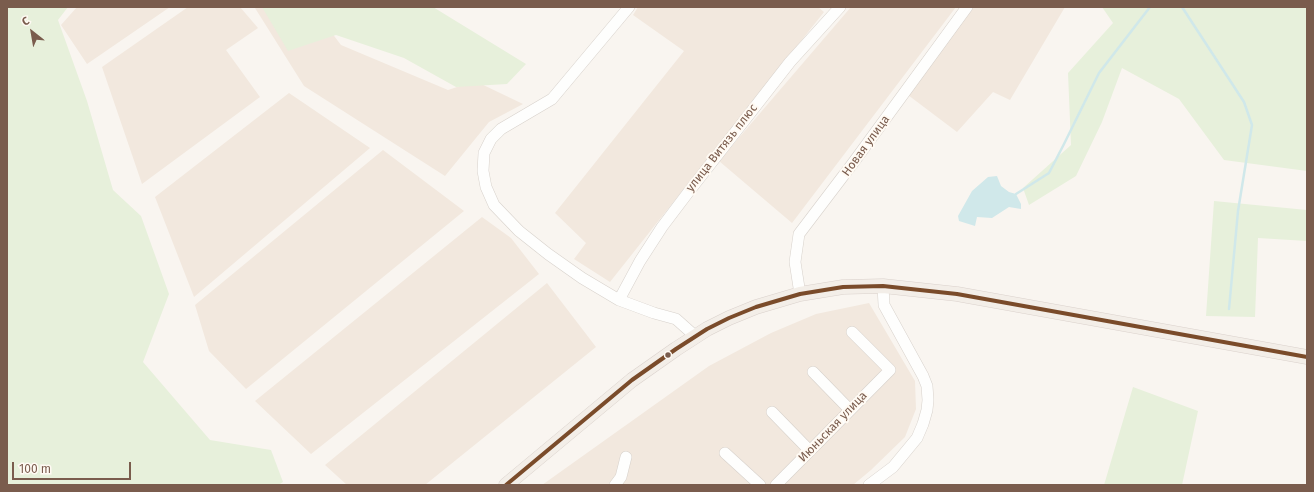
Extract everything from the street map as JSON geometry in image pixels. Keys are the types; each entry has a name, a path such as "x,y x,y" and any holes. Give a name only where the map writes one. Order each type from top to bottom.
{"main road":[{"path":"506,485 625,385 695,336 748,310 800,294 843,287 906,287 957,294 1307,357"}],"street":[{"path":"629,7 552,99 507,125 491,139 484,153 483,171 486,187 494,205 519,231 548,254 582,278 619,300 654,313 676,319 695,336"},
{"name":"улица Витязь плюс","path":"619,300 640,261 662,227 790,62 840,7"},
{"name":"Новая улица","path":"800,294 795,262 799,234 967,7"},
{"path":"869,485 893,466 917,438 923,424 928,400 923,376 884,305 883,286"},
{"name":"Июньская улица","path":"776,485 890,370 852,332"},
{"path":"813,372 850,410"},
{"path":"772,412 810,451"},
{"path":"725,452 760,485"},
{"path":"615,485 621,477 626,457"}],"shaded area":[{"path":"77,7 170,7 87,64 61,25"},
{"path":"188,7 240,7 258,28 226,50 260,97 142,184 102,67"},
{"path":"312,7 341,45 448,90 475,81 523,104 489,122 445,176 304,86 255,8"},
{"path":"638,7 818,7 824,12 610,282 574,259 586,243 555,213 684,51 633,15"},
{"path":"851,7 956,7 792,223 719,161"},
{"path":"973,7 1065,7 1010,100 993,92 957,132 908,95"},
{"path":"289,93 370,148 194,297 155,197"},
{"path":"383,150 464,211 246,389 209,351 195,305"},
{"path":"482,217 511,238 539,274 311,454 255,401"},
{"path":"547,283 596,347 425,485 347,485 325,465"},
{"path":"869,303 915,381 916,409 905,437 853,485 542,485 709,366 771,333 816,314"}],"green space":[{"path":"7,7 68,7 58,20 87,101 113,190 141,216 169,294 143,362 210,440 271,450 283,482 278,485 7,485"},
{"path":"262,7 433,7 526,64 507,84 456,87 404,58 336,35 288,51"},
{"path":"1102,7 1307,7 1307,171 1224,160 1179,99 1122,68 1102,122 1076,176 1029,205 1023,188 1071,145 1068,73 1113,23"},
{"path":"1214,201 1307,210 1307,241 1258,238 1255,317 1206,316"},
{"path":"1133,387 1198,411 1182,485 1104,485"}],"water":[{"path":"997,176 1001,186 1009,192 1016,194 1021,204 1021,209 1009,207 992,218 977,217 975,226 959,221 958,216 972,191 988,177"}],"waterway":[{"path":"1016,194 1049,173 1099,73 1150,7"},
{"path":"1182,7 1244,102 1252,125 1238,211 1229,309"}],"transit line":[{"path":"506,485 632,380 707,329 756,307 800,294 843,287 883,286 957,294 1307,357"}]}
